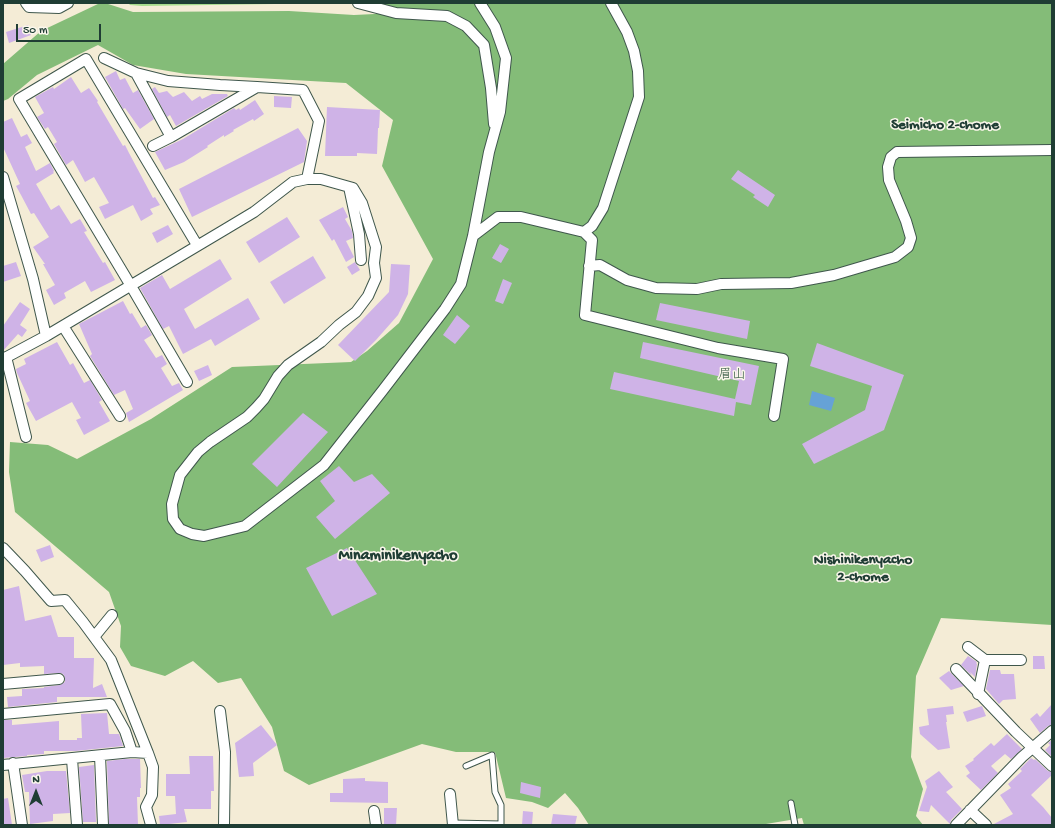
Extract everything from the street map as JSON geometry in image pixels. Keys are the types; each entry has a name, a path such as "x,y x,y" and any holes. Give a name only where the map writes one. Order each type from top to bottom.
{"street":[{"path":"26,3 29,7 59,8 68,3"},
{"path":"358,3 396,13 446,16 466,26 484,45 492,88 495,132"},
{"path":"26,437 4,358 46,336 198,246 254,212 294,182 307,179 321,179 352,188 362,203 376,247 374,263 376,278 368,296 356,312 321,342 288,365 278,376 264,399 247,417 210,442 188,463 180,475 172,504 173,519 180,529 192,534 204,536 245,526 324,465 445,309 461,284 473,236 485,172 500,112 506,58 495,27 480,3"},
{"path":"584,232 592,226 603,208 639,97 638,71 634,51 627,32 611,3"},
{"path":"104,58 136,73 168,81 303,90 319,121 307,179"},
{"path":"187,382 18,99 86,59 198,246"},
{"path":"136,73 171,137"},
{"path":"153,146 257,87"},
{"path":"589,266 600,265 626,280 656,288 697,289 720,284 791,283 834,275 895,257 908,247 911,238 906,220 889,180 888,167 891,157 897,152 1052,150"},
{"path":"3,177 33,279 46,336"},
{"path":"349,187 359,234 361,260"},
{"path":"473,236 498,217 521,217 584,232 592,240 585,315 718,348 783,359 774,416"},
{"path":"63,326 120,416"},
{"path":"3,548 51,601 65,600 111,660 153,767 152,795 146,807 151,825"},
{"path":"94,637 112,615"},
{"path":"968,647 986,660 1021,660"},
{"path":"978,694 986,660"},
{"path":"956,669 978,694 1052,766"},
{"path":"3,684 59,679"},
{"path":"3,714 110,704 125,731 132,752"},
{"path":"220,712 225,752 224,825"},
{"path":"956,825 1022,757 1052,731"},
{"path":"22,825 8,764 132,752 148,753"},
{"path":"100,756 103,825"},
{"path":"72,759 78,825"},
{"path":"450,794 453,824"},
{"path":"970,810 986,825"},
{"path":"374,811 376,825"}],"lane":[{"path":"453,824 501,824 501,805 495,792 492,755 466,766"},
{"path":"791,803 795,825"}],"green space":[{"name":"眉山","path":"100,3 105,3 133,12 289,11 354,15 395,13 379,3 1052,3 1052,625 941,618 916,676 911,757 923,789 916,816 923,825 804,825 802,818 760,825 589,825 578,808 565,793 548,808 532,802 506,798 495,752 456,752 422,744 309,785 284,771 272,727 241,678 218,683 193,661 165,676 131,666 120,647 121,626 109,592 15,512 9,472 10,442 48,445 77,459 151,419 232,367 351,362 367,351 399,323 433,259 382,166 393,120 346,83 186,74 133,65 98,45 37,75 8,99 3,101 3,64 41,31"},
{"path":"128,3 341,3 142,6 130,5"}],"water":[{"path":"812,391 835,398 831,411 809,405"}],"building":[{"path":"28,25 31,35 9,43 6,32"},
{"path":"116,71 120,80 125,78 133,93 138,90 154,119 140,129 125,108 123,109 105,77"},
{"path":"71,77 81,93 89,88 123,146 125,145 153,198 155,197 160,205 150,209 153,214 141,221 133,205 105,219 99,207 109,203 94,177 85,182 73,160 66,165 54,144 57,142 48,127 45,129 37,117 44,113 35,97 53,87 54,89"},
{"path":"155,87 159,93 167,91 173,97 184,92 192,101 200,96 202,99 212,94 227,94 228,96 176,126 170,115 167,117 152,89"},
{"path":"274,96 292,97 291,108 274,107"},
{"path":"255,100 264,114 254,121 253,119 233,130 234,131 224,137 224,135 184,162 165,170 155,152 183,139 234,108 236,110 239,108 240,110"},
{"path":"327,107 380,110 377,154 357,153 357,156 325,156"},
{"path":"12,118 21,137 27,134 32,143 25,147 36,171 50,163 54,171 54,173 36,184 51,210 59,205 71,224 80,219 87,231 84,232 103,263 105,262 115,280 91,292 85,281 64,293 66,298 54,305 46,290 55,285 43,264 45,264 33,247 49,237 34,213 31,214 16,186 20,184 3,147 3,122"},
{"path":"298,128 307,141 304,162 192,217 179,189"},
{"path":"738,170 775,195 768,207 753,197 755,195 731,179"},
{"path":"343,207 348,217 345,219 352,231 353,238 346,241 354,257 346,262 334,239 332,241 319,220"},
{"path":"287,217 300,237 259,263 246,242"},
{"path":"168,225 173,234 157,243 152,233"},
{"path":"500,244 509,249 501,263 492,258"},
{"path":"313,256 326,278 284,304 270,282"},
{"path":"220,259 232,279 184,309 195,329 248,298 260,319 215,346 211,339 183,354 169,326 163,329 140,288 162,275 170,289"},
{"path":"16,262 21,276 3,282 3,266"},
{"path":"355,262 360,270 352,275 347,267"},
{"path":"391,264 410,265 408,294 398,315 355,361 338,345 389,292"},
{"path":"503,279 512,283 503,304 495,301"},
{"path":"123,301 130,314 132,313 141,328 146,325 152,335 144,340 156,358 162,355 167,364 161,368 172,386 179,383 183,390 129,422 126,413 133,409 125,390 114,395 90,356 92,354 79,324"},
{"path":"20,302 30,309 20,325 27,330 22,337 18,334 3,351 3,326"},
{"path":"660,303 750,321 747,339 656,320"},
{"path":"457,315 470,326 455,344 443,335"},
{"path":"57,342 70,365 73,363 84,383 90,380 102,400 99,402 110,421 84,435 76,420 81,418 72,402 36,421 26,403 30,401 17,373 16,369 26,364 24,359"},
{"path":"643,342 759,366 751,405 736,402 734,416 610,389 614,372 735,399 739,381 640,358"},
{"path":"817,343 904,375 884,430 814,464 802,444 865,410 872,386 810,366"},
{"path":"208,365 212,375 199,381 194,371"},
{"path":"303,413 328,432 277,487 252,464"},
{"path":"339,466 354,482 372,474 390,493 335,539 316,517 335,501 320,481"},
{"path":"50,545 54,557 41,562 36,550"},
{"path":"347,548 377,594 332,616 306,568"},
{"path":"19,586 25,621 51,615 58,637 74,637 74,658 94,658 93,688 102,684 107,697 57,697 57,702 8,707 7,697 22,696 22,689 44,688 60,685 65,682 64,675 61,673 44,674 44,666 20,667 20,663 3,665 3,590"},
{"path":"968,656 977,662 975,677 961,665"},
{"path":"1033,656 1044,656 1045,669 1033,669"},
{"path":"990,670 1000,670 1001,674 1014,674 1016,699 1003,700 999,704 986,689"},
{"path":"949,671 964,686 951,690 939,678"},
{"path":"1052,704 1052,725 1048,726 1040,733 1030,719 1037,713 1040,717"},
{"path":"953,706 954,714 946,715 950,748 938,750 920,734 919,727 929,725 927,709"},
{"path":"982,706 986,716 967,722 963,712"},
{"path":"107,713 109,734 119,734 123,746 76,751 44,751 44,754 3,758 3,720 12,720 12,725 59,721 59,740 77,740 77,738 82,738 81,714"},
{"path":"261,725 277,745 253,763 254,776 239,777 235,743"},
{"path":"1007,734 1022,749 1011,759 1005,754 991,766 998,773 981,790 966,776 970,773 965,766 974,760 973,759 991,743 994,746"},
{"path":"1052,740 1052,757 1045,750 1050,745 1048,743"},
{"path":"189,756 213,756 214,791 211,791 211,809 184,809 187,822 160,825 159,816 176,814 175,796 166,796 166,774 190,774"},
{"path":"1031,758 1034,760 1035,759 1048,771 1052,772 1052,775 1031,795 1052,818 1052,825 992,825 1013,814 1000,795 1011,788 1008,784 1022,771 1020,769"},
{"path":"140,759 141,788 140,797 137,797 138,825 109,825 107,761"},
{"path":"94,765 96,822 83,822 79,767"},
{"path":"47,771 66,771 70,813 53,814 53,821 30,824 29,792 25,792 22,775"},
{"path":"939,771 953,787 946,792 962,809 951,820 950,824 931,805 929,812 919,811 927,787 925,781"},
{"path":"365,778 365,781 388,782 388,803 330,802 330,793 343,793 343,779"},
{"path":"521,782 541,787 540,798 520,793"},
{"path":"8,798 12,825 3,825 3,799"},
{"path":"384,808 397,808 396,825 384,825"},
{"path":"523,811 533,812 532,825 522,825"},
{"path":"553,814 577,816 575,825 551,825"}],"district":[{"name":"Seimicho 2-chome","path":"945,126"},
{"name":"Minaminikenyacho","path":"398,557"},
{"name":"Nishinikenyacho 2-chome","path":"863,570"}]}
